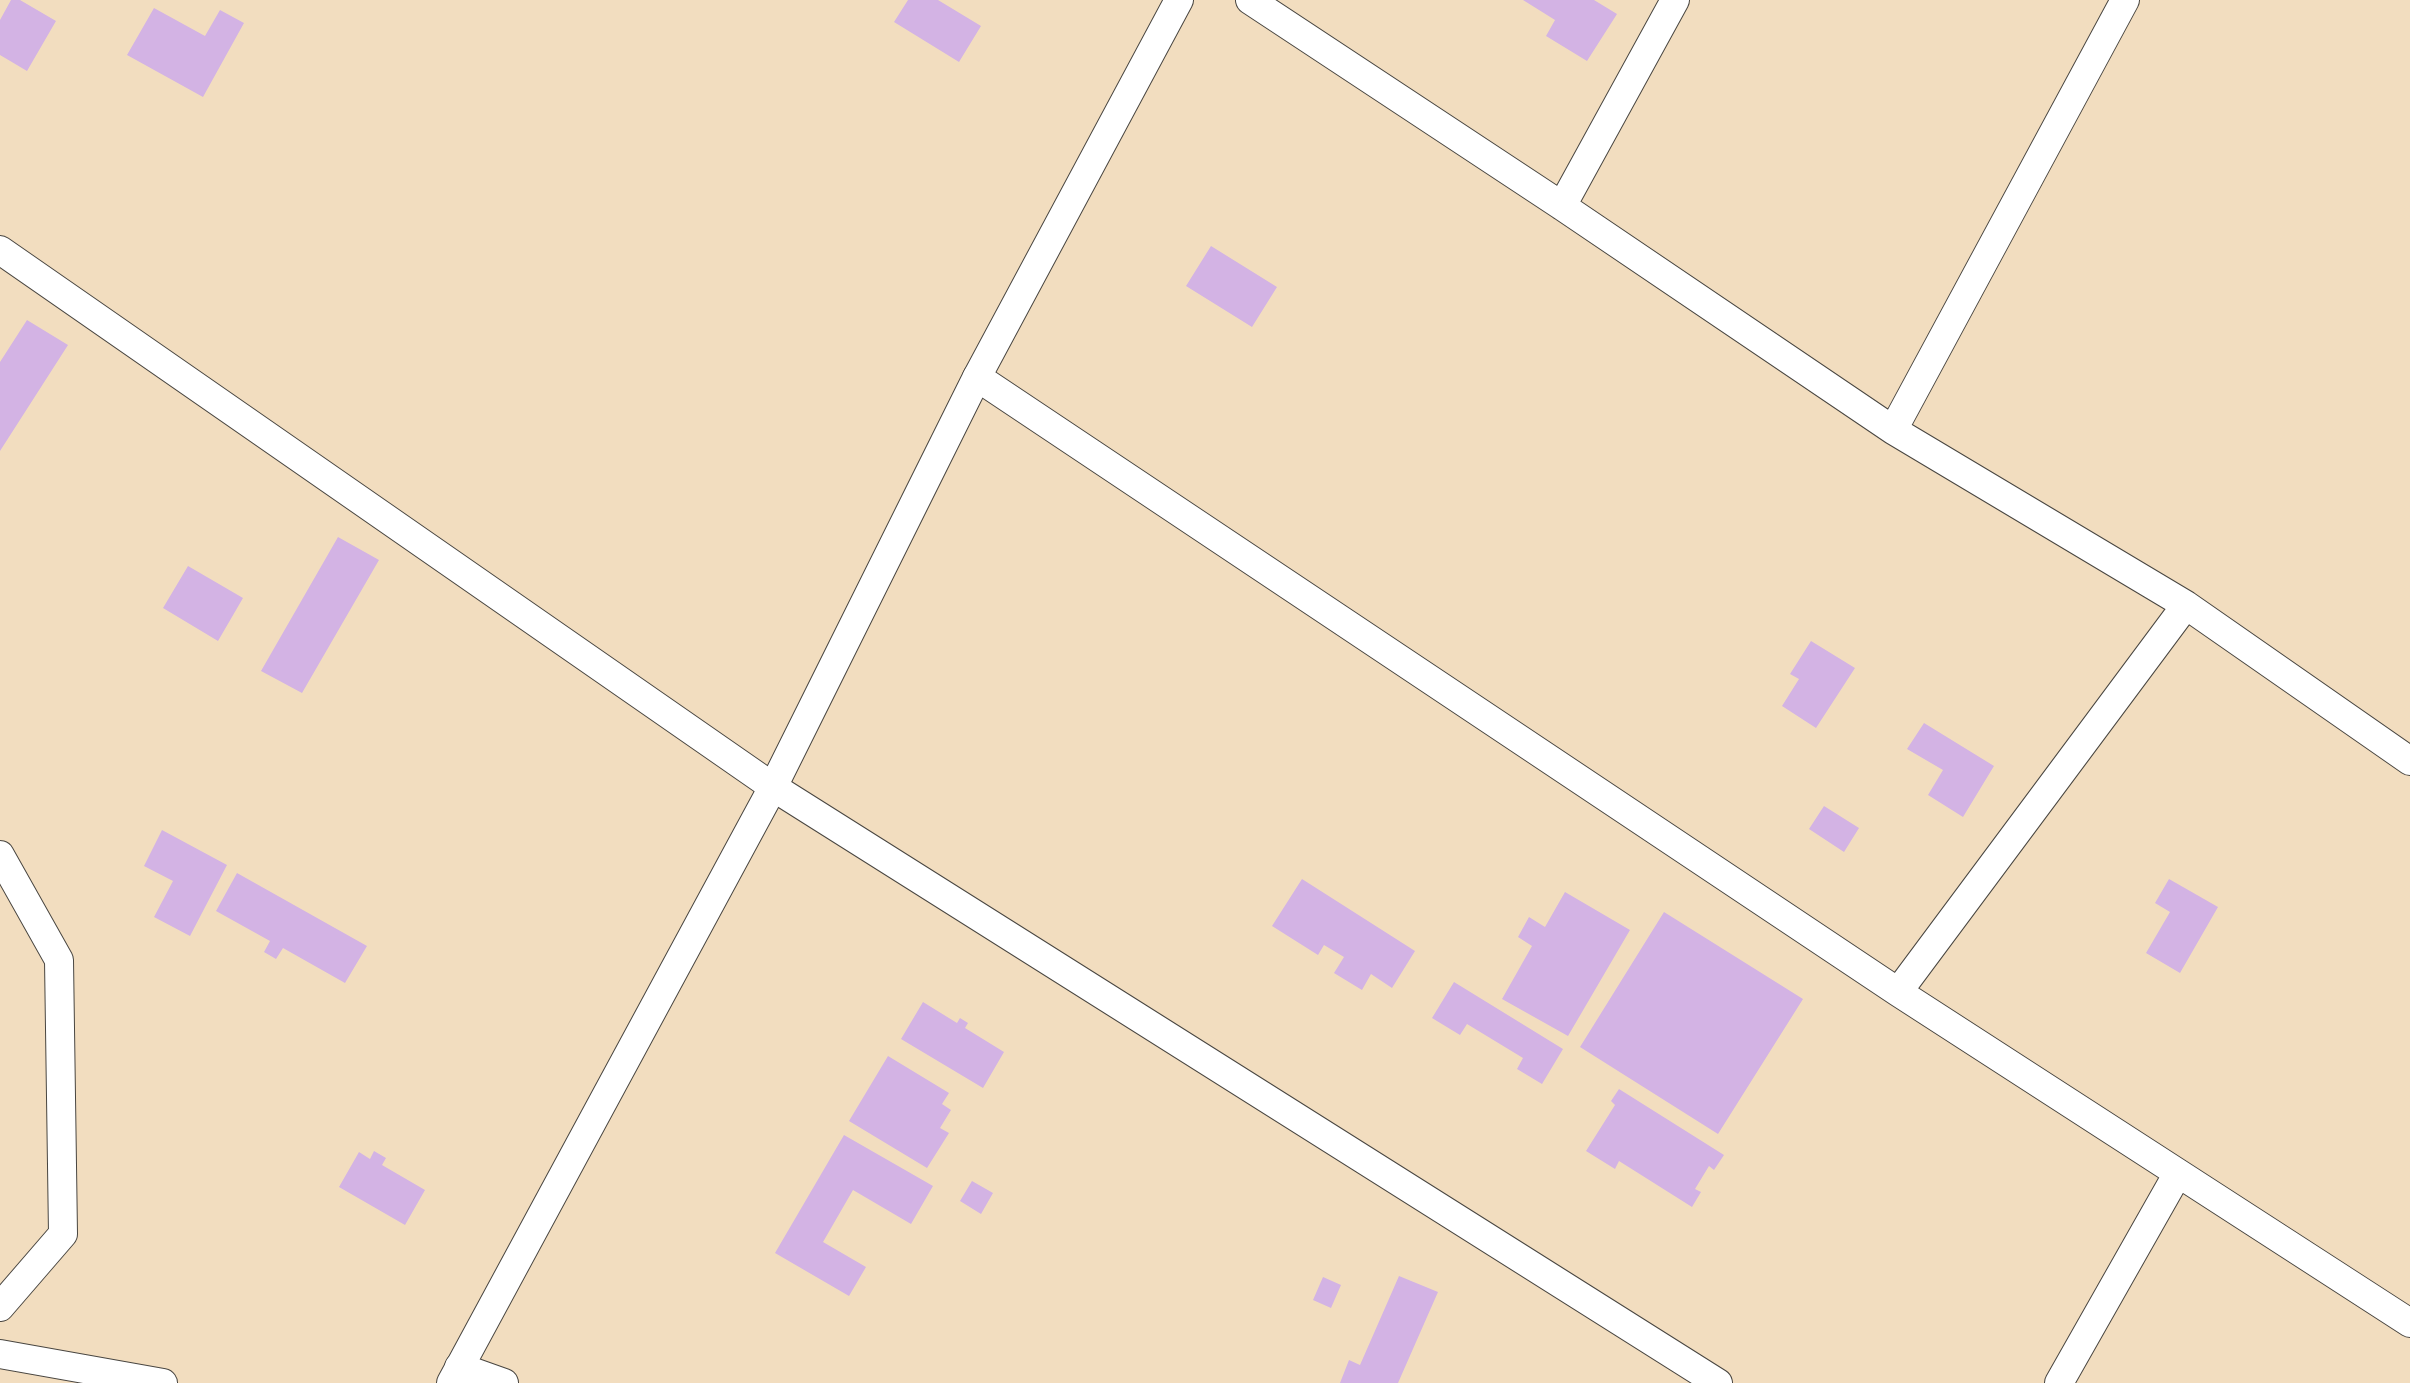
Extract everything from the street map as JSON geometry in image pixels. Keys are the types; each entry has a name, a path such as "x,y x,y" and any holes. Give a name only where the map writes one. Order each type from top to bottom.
{"street":[{"path":"504,1383 455,1375 773,787 977,377 1179,0"},
{"path":"1250,0 1562,206 1893,430 2186,605 2410,761"},
{"path":"1562,206 1675,0"},
{"path":"1893,430 2125,0"},
{"path":"0,250 773,787 1718,1383"},
{"path":"977,377 1898,992 2410,1323"},
{"path":"1898,992 2186,605"},
{"path":"0,855 59,960 63,1234 0,1307"},
{"path":"2059,1383 2178,1173"},
{"path":"0,1354 163,1383"}],"building":[{"path":"11,0 20,0 56,21 27,71 0,55 0,20"},
{"path":"908,0 938,0 981,26 959,62 894,22"},
{"path":"1523,0 1594,0 1617,14 1587,61 1546,36 1555,20"},
{"path":"154,8 205,36 220,10 244,23 203,97 127,55"},
{"path":"1211,246 1277,287 1252,327 1186,286"},
{"path":"27,320 68,345 0,451 0,362"},
{"path":"338,537 379,560 302,693 261,671"},
{"path":"188,566 243,598 218,641 163,608"},
{"path":"1811,641 1855,668 1816,728 1782,706 1799,679 1790,674"},
{"path":"1924,723 1994,766 1963,817 1928,795 1943,770 1907,749"},
{"path":"1824,806 1859,828 1844,852 1809,829"},
{"path":"162,830 227,865 190,936 154,917 173,881 144,866"},
{"path":"237,873 367,946 345,983 283,948 276,959 264,952 270,941 216,911"},
{"path":"1302,879 1415,951 1392,988 1371,974 1362,990 1334,973 1344,957 1324,945 1318,955 1272,926"},
{"path":"2169,879 2218,907 2180,973 2146,953 2170,912 2155,903"},
{"path":"1565,892 1630,930 1568,1036 1502,999 1532,946 1518,937 1529,917 1545,927"},
{"path":"1664,912 1803,999 1718,1134 1580,1047"},
{"path":"1454,982 1563,1049 1542,1084 1517,1069 1523,1058 1467,1024 1460,1035 1432,1018"},
{"path":"923,1002 957,1023 960,1018 968,1023 965,1028 1004,1052 983,1088 901,1039"},
{"path":"888,1056 949,1093 942,1104 951,1110 940,1128 949,1133 927,1168 849,1121"},
{"path":"1619,1089 1724,1155 1714,1170 1709,1166 1695,1189 1701,1192 1692,1207 1619,1161 1615,1169 1586,1151 1615,1105 1611,1101"},
{"path":"844,1135 933,1186 911,1224 853,1190 823,1242 866,1267 849,1296 775,1253"},
{"path":"374,1151 386,1158 382,1165 425,1190 405,1225 339,1187 359,1152 370,1159"},
{"path":"972,1181 993,1193 981,1214 960,1201"},
{"path":"1399,1276 1438,1292 1398,1383 1340,1383 1349,1360 1360,1365"},
{"path":"1323,1277 1341,1285 1331,1308 1313,1300"}]}
